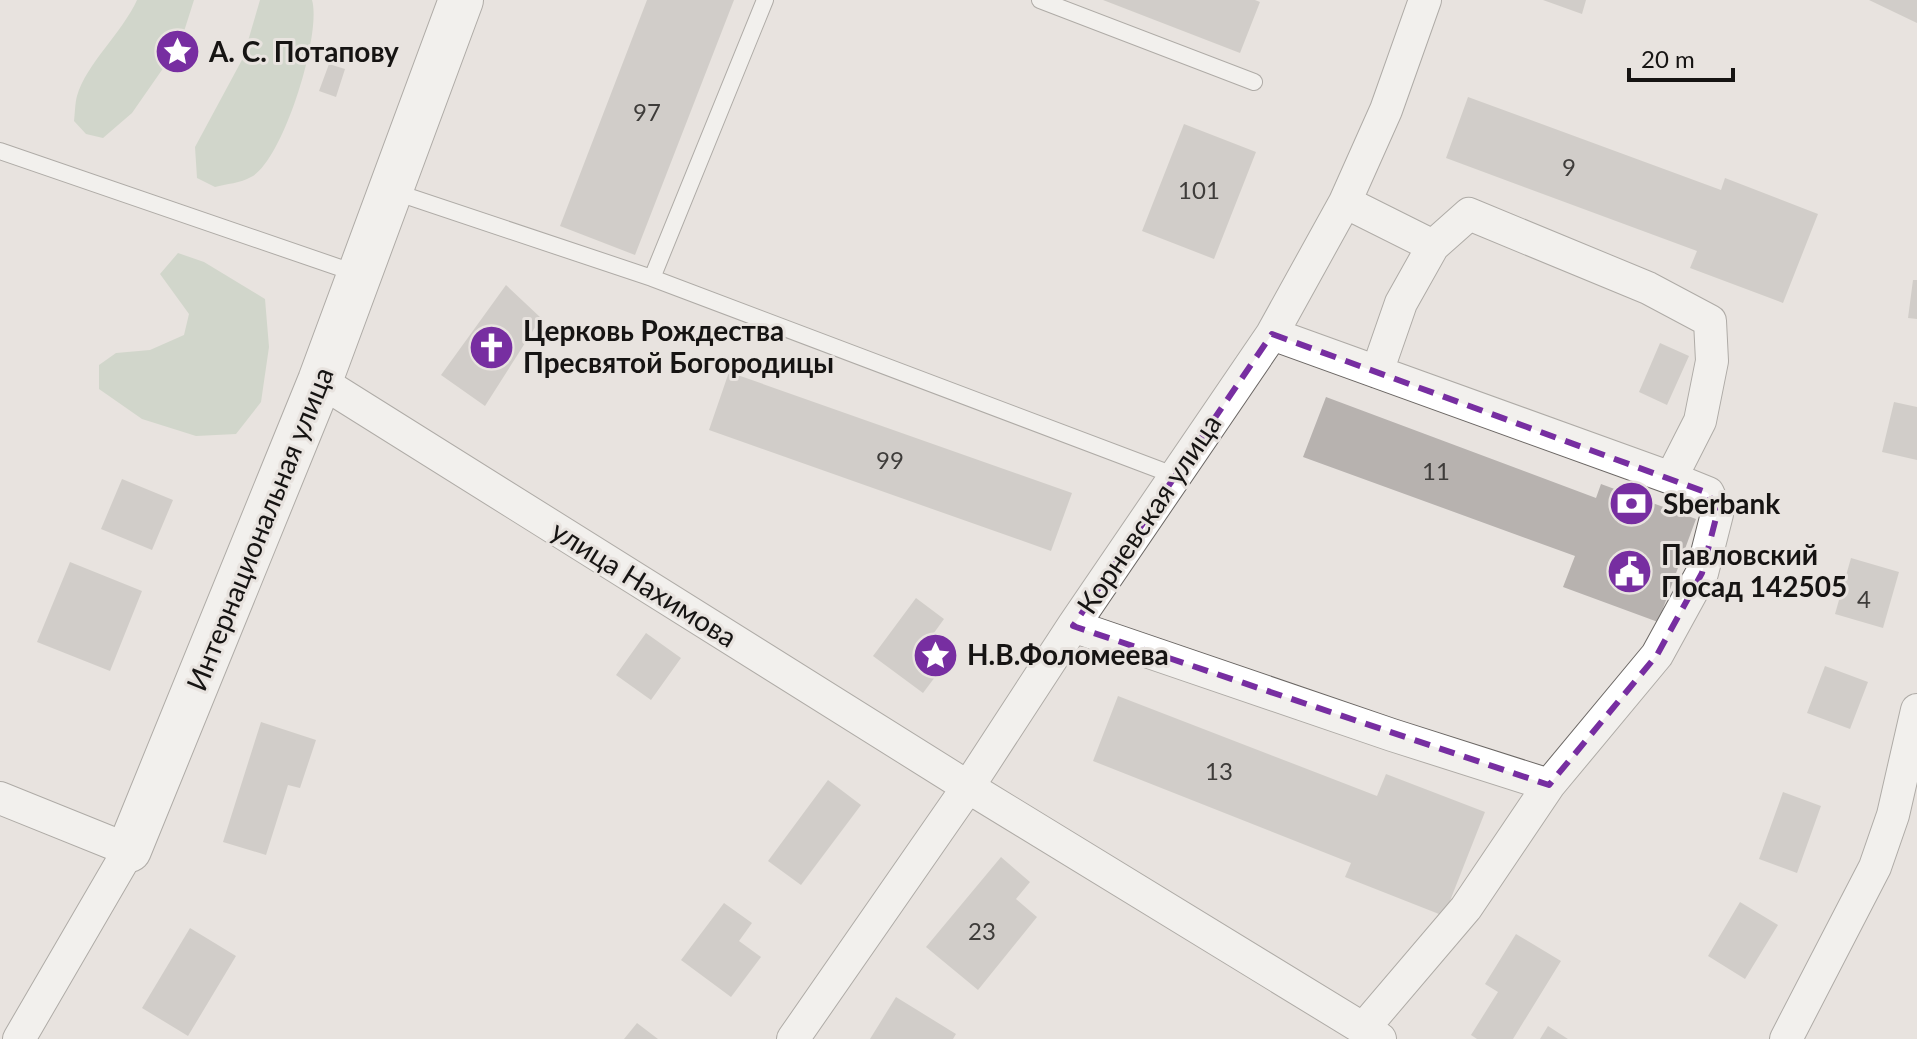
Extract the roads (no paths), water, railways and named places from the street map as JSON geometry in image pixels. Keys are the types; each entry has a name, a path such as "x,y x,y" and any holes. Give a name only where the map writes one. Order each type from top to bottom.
{"street":[{"name":"Интернациональная улица","path":"19,1039 129,850 320,381 461,0"},
{"name":"Корневская улица","path":"793,1039 968,787 1073,626 1272,334 1345,202 1386,110 1425,0"},
{"path":"1345,202 1433,246"},
{"path":"1377,372 1401,303 1433,246 1469,214 1648,288 1710,321 1712,361 1700,421 1671,478"},
{"path":"1272,334 1671,478 1708,493 1717,514 1702,573 1657,655 1549,785 1466,908 1371,1034"},
{"name":"улица Нахимова","path":"320,381 968,787 1371,1034"},
{"path":"1073,626 1549,785"},
{"path":"1786,1039 1875,867 1893,815 1917,710"},
{"path":"0,798 129,850"}],"lane":[{"path":"652,278 765,0"},
{"path":"1040,0 1254,82"},
{"path":"0,151 360,274"},
{"path":"391,191 652,278 1176,476"}],"place":[{"name":"А. С. Потапову","path":"178,52"},
{"name":"Церковь Рождества Пресвятой Богородицы","path":"492,347"},
{"name":"Sberbank","path":"1632,504"},
{"name":"Павловский Посад 142505","path":"1630,571"},
{"name":"Н.В.Фоломеева","path":"936,655"}]}
